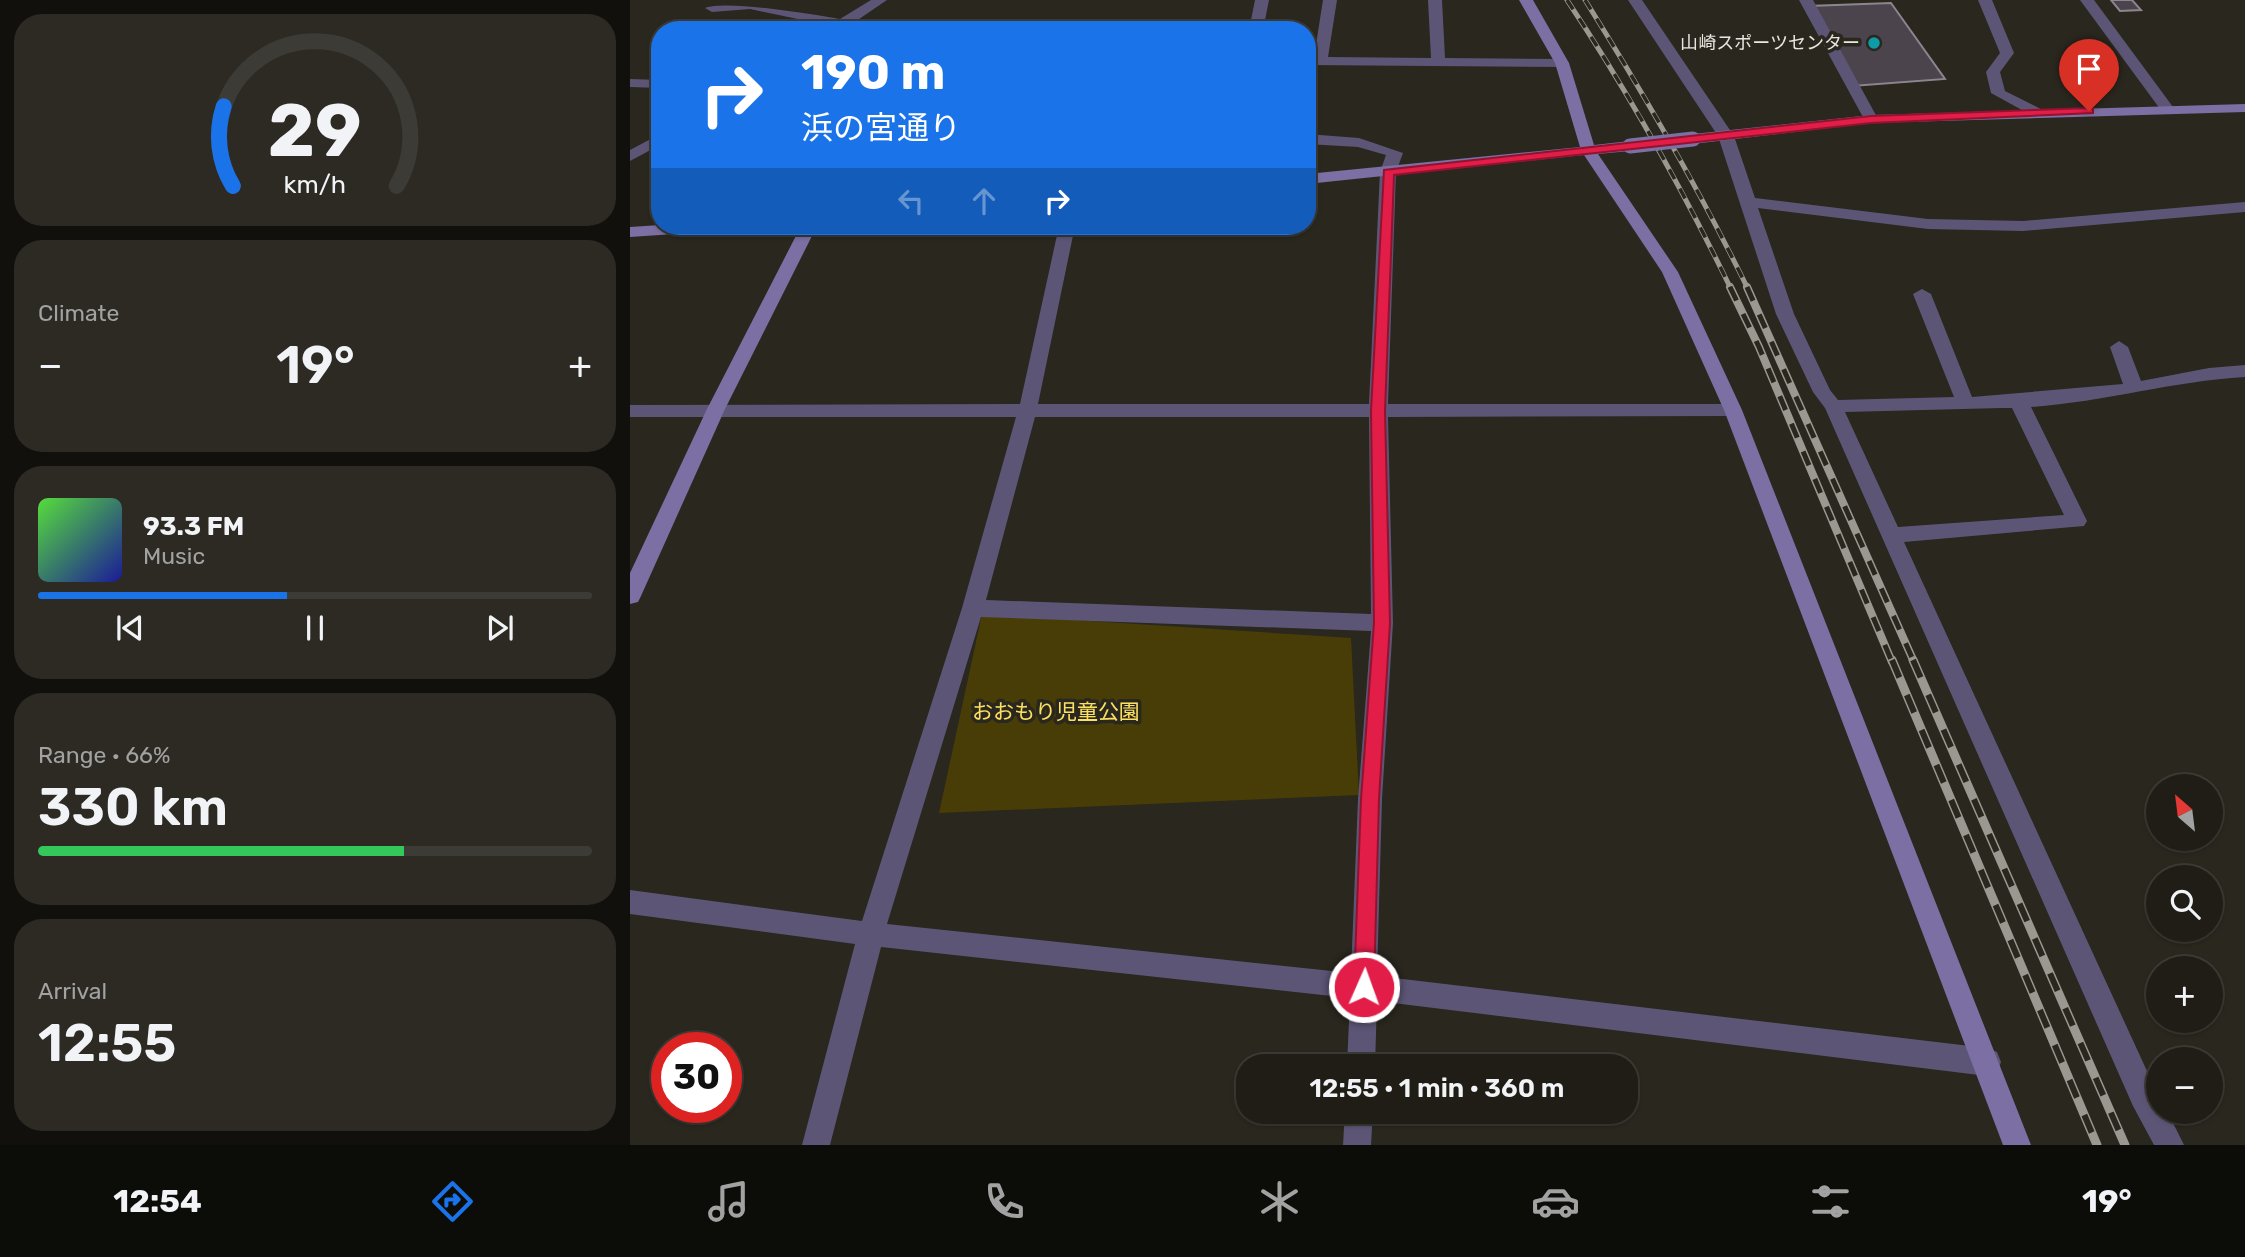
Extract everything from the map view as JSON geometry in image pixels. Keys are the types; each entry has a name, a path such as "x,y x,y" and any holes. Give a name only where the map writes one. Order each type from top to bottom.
{"street":[{"path":"847,21 880,0"},
{"path":"1258,21 1262,0"},
{"path":"1316,50 1330,0"},
{"path":"1435,0 1438,62"},
{"path":"1526,0 1562,63 1589,152 1670,272 1733,410 2017,1145"},
{"path":"1635,0 1726,136 1785,314 1822,392 1833,405 1894,535 2143,1096 2171,1145"},
{"path":"1806,0 1871,119"},
{"path":"1985,0 2007,52 1993,72 1998,93 2036,112"},
{"path":"2087,0 2168,110"},
{"path":"712,8 750,5 814,21"},
{"path":"1316,61 1562,63"},
{"path":"630,83 651,84"},
{"path":"1316,178 1589,152 1871,119 2036,112 2245,108"},
{"path":"1316,140 1359,143 1395,153 1388,172 1378,411 1382,623 1370,799 1361,1054"},
{"path":"630,156 651,143"},
{"path":"1746,202 1928,224 2023,226 2245,207"},
{"path":"630,232 651,231"},
{"path":"630,596 716,409 804,235"},
{"path":"816,1145 871,934 973,608 1027,413 1065,235"},
{"path":"1922,294 1965,403"},
{"path":"2119,347 2134,388"},
{"path":"1833,405 2019,402 2134,388 2216,372 2245,371"},
{"path":"1894,535 2077,521 2019,402"},
{"path":"630,411 716,409 1027,413 1733,410"},
{"path":"973,608 1382,623"},
{"path":"630,902 871,934 1364,987 1987,1062"},
{"path":"1357,1145 1358,1124"}],"green space":[{"name":"おおもり児童公園","path":"982,614 1351,638 1359,795 939,813"}],"building":[{"path":"2111,0 2132,0 2141,10 2120,11"},
{"name":"山崎スポーツセンター","path":"1891,3 1945,79 1852,86 1809,6"}],"railway":[{"path":"1567,0 1654,142 1730,288"},
{"path":"1585,0 1670,142 1747,287"},
{"path":"1747,287 1914,662"},
{"path":"1730,288 1759,347 1892,662"},
{"path":"1892,660 2097,1145"},
{"path":"1913,660 2125,1145"}],"place":[{"name":"山崎スポーツセンター","path":"1874,43"}],"route":[{"path":"1364,987 1370,799 1382,623 1378,411 1388,172 1871,119 2089,111"}]}
